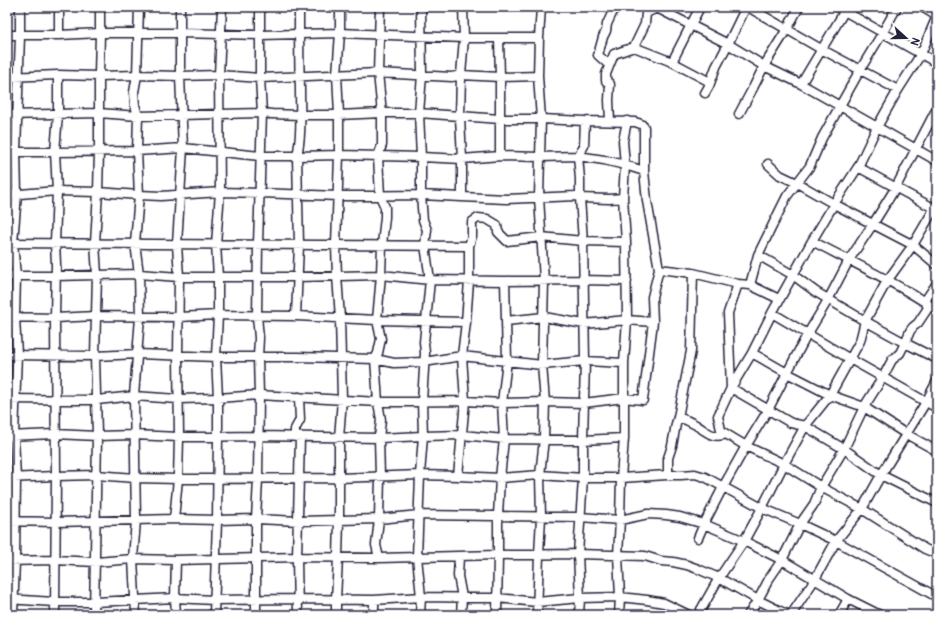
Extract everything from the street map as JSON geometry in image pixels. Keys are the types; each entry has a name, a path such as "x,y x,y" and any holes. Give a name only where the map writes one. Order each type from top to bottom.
{"street":[{"path":"13,615 10,600 11,561 16,521 16,478 10,436 11,399 17,354 11,317 16,276 10,243 17,194 16,151 20,7"},
{"path":"59,7 59,35"},
{"path":"94,615 96,562 97,436 95,356 97,275 94,243 98,192 100,7"},
{"path":"136,615 133,559 136,520 134,396 140,317 139,274 135,243 139,195 137,151 138,116 134,92 137,74 139,7"},
{"path":"174,519 178,479 179,437 179,277 176,244 183,148 180,76 180,7"},
{"path":"214,615 218,437 216,357 218,277 216,244 220,192 219,76 222,7"},
{"path":"256,615 256,519 259,436 257,316 262,113 260,78 260,7"},
{"path":"296,316 299,244 297,156 301,121 299,76 299,7"},
{"path":"336,615 339,520 338,438 342,399 336,245 339,155 338,74 340,7"},
{"path":"378,558 376,544 379,519 380,420 375,359 382,339 377,320 386,207 380,196 378,156 382,145 382,113 378,73 380,7"},
{"path":"420,615 421,597 417,557 423,436 422,401 424,342 430,280 425,245 427,230 424,220 421,195 419,113 422,75 421,7"},
{"path":"462,198 460,117 464,38 463,7"},
{"path":"537,615 541,517 540,475 544,439 545,402 542,365 544,281 539,197 541,119 538,76 541,7"},
{"path":"610,65 598,55 607,24 615,7"},
{"path":"634,47 645,24 646,13 656,7 690,26 728,44 764,66 802,84 937,161"},
{"path":"672,62 700,7"},
{"path":"705,93 716,66 747,7 898,90"},
{"path":"739,114 764,66 799,7"},
{"path":"837,7 846,9 937,63"},
{"path":"750,285 758,255 787,196 810,166 822,138 897,7"},
{"path":"922,7 937,16 921,54 877,127 858,167 834,204 779,299 752,353 731,388 718,416 721,430 726,434 746,446 784,464 821,488 862,509 925,549 937,554"},
{"path":"802,84 821,49 846,9"},
{"path":"7,35 20,36 100,33 299,35 340,33 499,39 539,38"},
{"path":"499,39 500,156"},
{"path":"610,121 610,84 606,80 606,74 614,54 634,47 672,62 710,82"},
{"path":"7,77 137,74 260,78 378,73 452,77 461,75 500,77 538,76"},
{"path":"55,615 56,264 54,243 57,191 55,152 58,114 58,75"},
{"path":"698,538 723,487 768,410 848,260 896,187 936,112"},
{"path":"7,115 100,113 138,116 262,113 300,115 419,113 500,119 626,121 641,124 644,127 646,201 659,269 652,297 652,322 643,400 624,398 584,403 502,403 465,401 378,402 259,395 178,399 134,396 96,400 11,399"},
{"path":"579,615 580,598 578,554 583,478 585,361 583,241 578,156 584,146 585,121"},
{"path":"619,615 620,597 618,555 624,438 624,363 627,320 626,242 622,198 625,165 623,141 626,121"},
{"path":"7,152 137,151 183,148 260,156 339,155 462,159 500,156 578,156 604,160 644,171"},
{"path":"768,164 780,175 913,245 937,265"},
{"path":"698,615 744,541 805,426 830,394 850,359 860,341 864,321 887,281 913,245 936,208 858,167"},
{"path":"7,194 57,191 139,195 180,195 220,192 338,196 421,195 506,199 576,196 580,198 622,198"},
{"path":"458,476 465,401 462,356 466,322 469,281 469,246 472,236 472,222 478,218 497,225 498,232 507,241 541,237 583,241 626,242"},
{"path":"812,241 925,301 937,310"},
{"path":"10,243 469,246"},
{"path":"758,255 793,275 828,300 864,321 937,359"},
{"path":"659,269 693,273 738,284 750,285 779,299"},
{"path":"667,475 668,458 672,446 691,351 693,273"},
{"path":"7,276 139,274 179,277 297,277 381,275 430,280 469,281 627,281"},
{"path":"497,615 498,516 504,439 502,403 507,360 506,281"},
{"path":"925,301 937,283"},
{"path":"731,388 728,313 738,284"},
{"path":"748,615 782,560 800,524 814,504 821,488 844,449 864,407 892,360 900,353 910,331 918,323 928,308 925,301"},
{"path":"772,313 807,335 937,408"},
{"path":"11,317 179,317 218,315 296,316 466,322"},
{"path":"506,321 544,317 584,324 627,320 652,322"},
{"path":"752,353 787,373 830,394 864,407 906,434 937,451"},
{"path":"7,355 95,356 138,354 216,357 341,358 375,359 394,363 424,362 462,356 542,365 585,361 624,363"},
{"path":"11,561 55,560 96,562 133,559 176,560 297,557 378,558 578,554 645,556 661,561 687,565 720,578 758,600 790,615 815,579 836,541 862,509 937,381"},
{"path":"731,388 791,423 805,426 844,449 881,475 937,504"},
{"path":"298,397 300,420 295,429 298,437 300,478 297,557 298,615"},
{"path":"678,417 713,436 726,434"},
{"path":"10,436 55,434 97,436 134,434 179,437 259,436 379,438 462,435 504,439 583,440 624,438"},
{"path":"7,478 96,475 178,479 420,476 500,478 540,475 583,478 621,478 667,475 681,476 695,474 762,508 836,541 937,597"},
{"path":"7,521 56,522 174,519 256,519 299,521 379,519 419,515 580,517 620,520 648,514 657,514 680,517 704,524 744,541 782,560 848,599 880,615"},
{"path":"458,556 458,576 462,597 461,615"},
{"path":"176,560 176,615"},
{"path":"10,600 95,602 175,598 214,600 374,600 421,597 462,597 497,598 537,602 580,598 620,597 664,603 689,615"},
{"path":"839,615 848,599"},
{"path":"374,600 374,615"}]}
